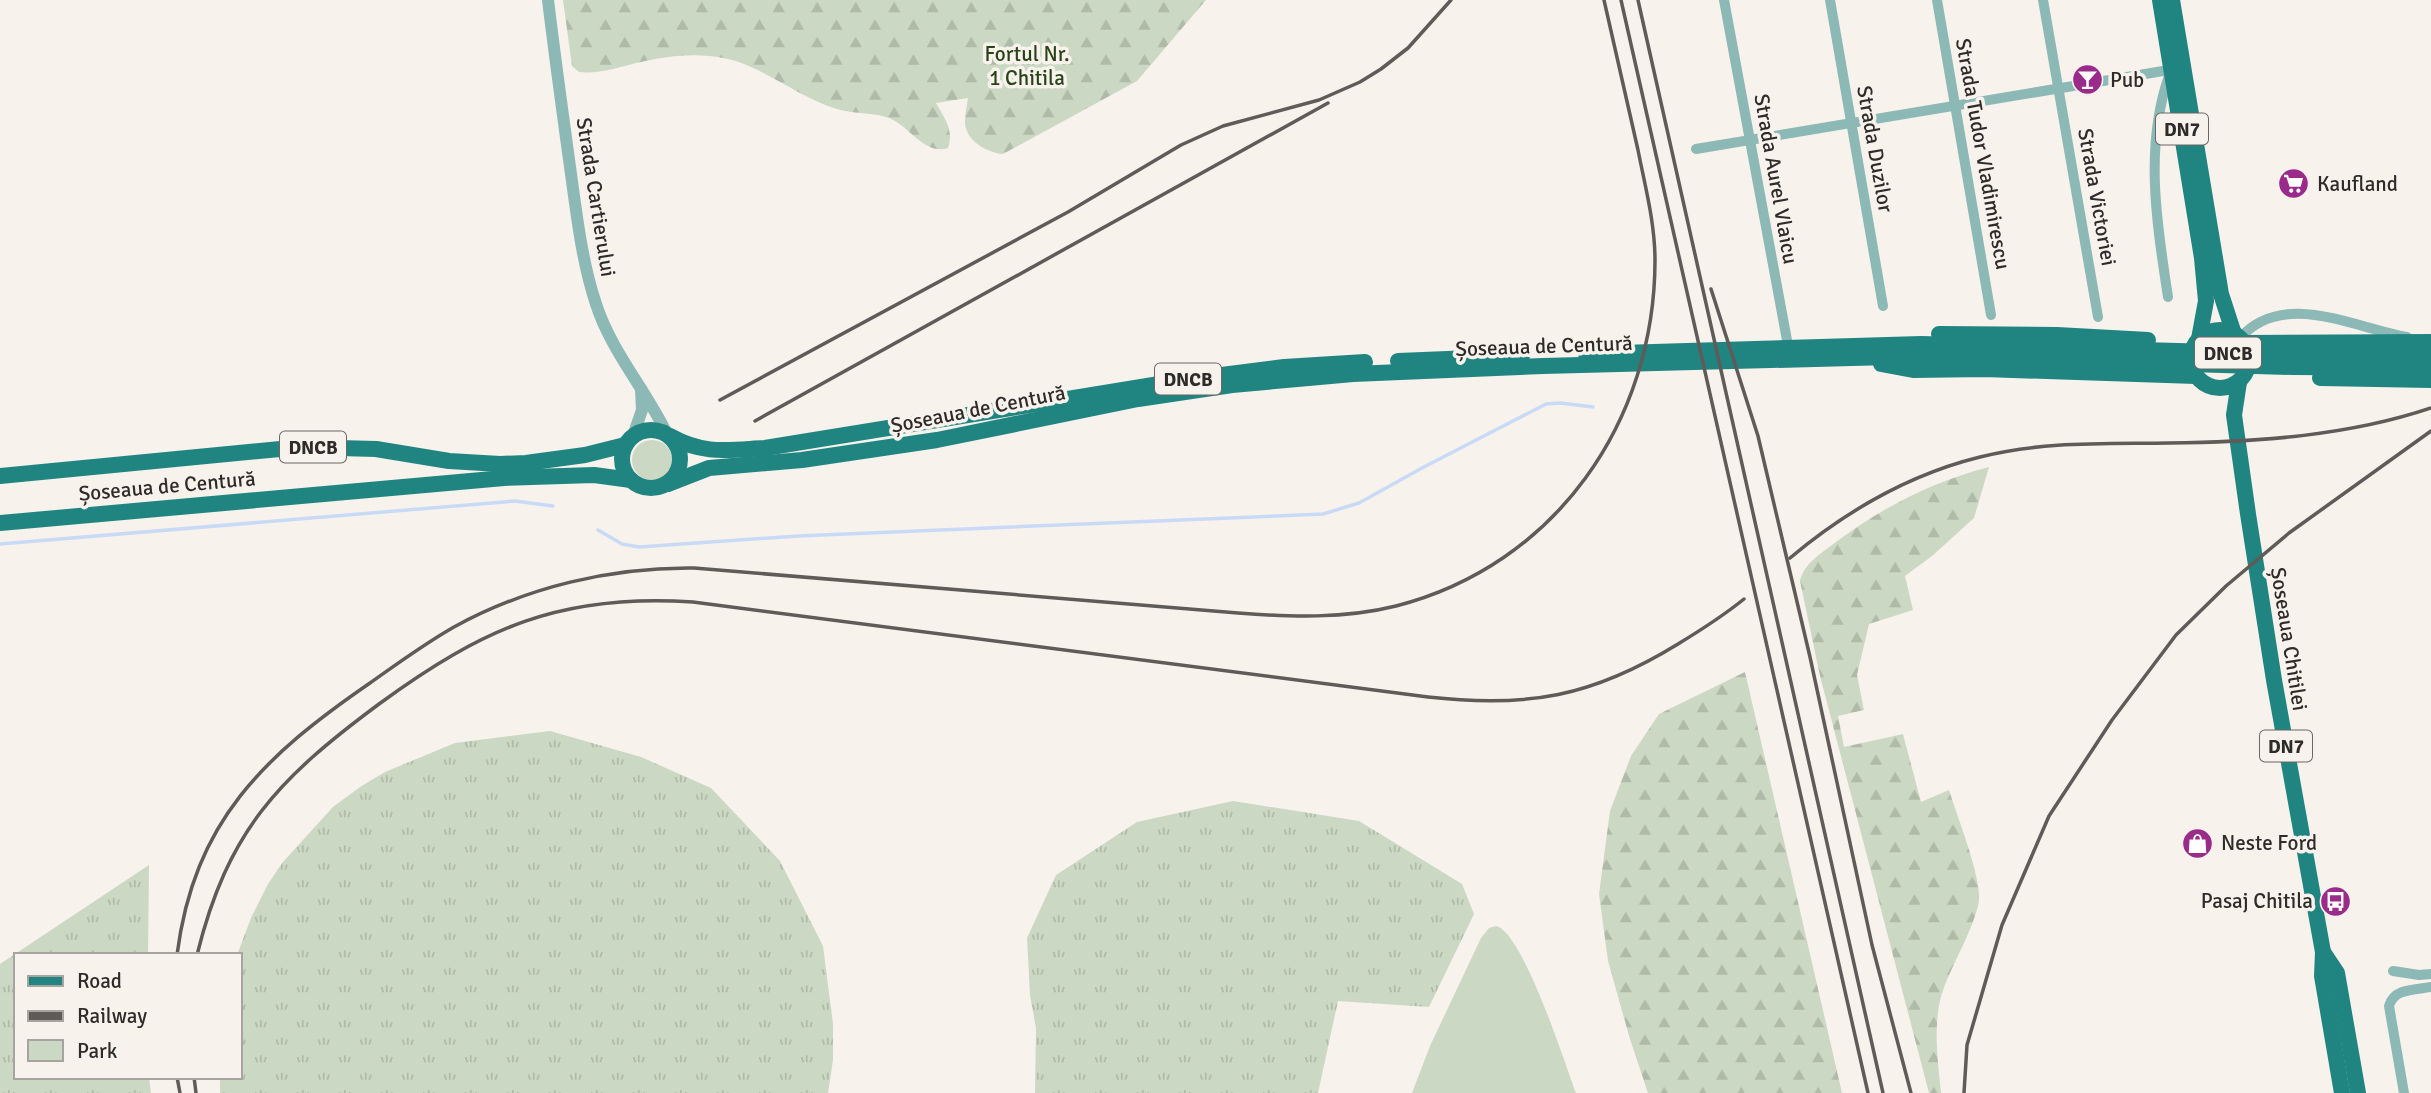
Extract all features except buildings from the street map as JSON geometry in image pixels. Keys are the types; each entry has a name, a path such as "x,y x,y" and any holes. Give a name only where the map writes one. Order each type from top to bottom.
{"main road":[{"name":"DN7","path":"2160,0 2178,68 2221,294 2249,356 2242,379"},
{"name":"DN7","path":"2172,0 2206,302 2191,362 2203,381"},
{"path":"1849,352 1894,337 1924,334 2057,335 2198,341 2206,334 2220,330 2239,338 2431,342"},
{"path":"1849,352 1913,370 2175,374 2227,388 2242,379 2431,380"},
{"name":"Șoseaua de Centură","path":"0,476 301,447 376,449 449,461 526,463 585,455 629,441 645,430 669,435 691,447 708,451 765,448 1284,367 1799,357 1849,352 1927,356 2431,355"},
{"name":"Șoseaua de Centură","path":"2025,354 2292,367 2431,368"},
{"name":"Șoseaua de Centură","path":"0,523 566,474 605,476 631,481 651,489 709,468 802,460 937,440 1138,399 1205,389 1446,364"},
{"name":"Șoseaua Chitilei","path":"2242,379 2234,415 2265,618 2323,952 2322,976 2334,1002 2358,1093"},
{"path":"2203,381 2234,415"},
{"path":"668,484 679,470 681,460 680,451 669,435"},
{"path":"629,441 621,460 631,481"},
{"name":"Șoseaua Chitilei","path":"2334,1002 2342,1093"}],"street":[{"name":"Strada Cartierului","path":"548,0 588,278 607,330 669,435"},
{"name":"Strada Aurel Vlaicu","path":"1724,0 1749,140 1799,357"},
{"name":"Strada Duzilor","path":"1830,0 1883,306"},
{"name":"Strada Tudor Vladimirescu","path":"1937,0 1991,315"},
{"name":"Strada Victoriei","path":"2043,0 2098,317"},
{"path":"1696,149 2178,68"},
{"path":"2168,297 2156,208 2155,161 2163,93 2178,68"},
{"path":"2239,338 2250,326 2262,319 2289,313 2345,321 2413,337 2431,336"},
{"path":"629,441 642,410 640,389"},
{"path":"2393,971 2431,974"},
{"path":"2404,1093 2389,1006 2399,993 2431,987"}],"green space":[{"name":"Fortul Nr. 1 Chitila","path":"563,0 1206,0 1137,81 1003,154 984,148 969,134 965,122 968,98 936,103 948,125 950,136 948,148 940,149 926,145 888,118 844,111 826,105 751,67 723,58 680,56 601,71 579,72 572,66"},
{"path":"652,440 666,446 672,460 666,474 652,480 638,474 632,460 638,446"},
{"path":"1989,467 1974,518 1905,576 1913,610 1869,624 1857,675 1864,710 1838,716 1844,747 1903,734 1921,802 1949,790 1976,876 1979,889 1977,910 1940,1002 1937,1042 1941,1093 1929,1093 1820,676 1800,581 1805,570 1822,552 1887,508 1947,480"},
{"path":"1745,672 1842,1093 1648,1093 1608,961 1599,894 1610,811 1631,756 1659,714"},
{"path":"550,731 641,757 711,788 780,861 823,946 833,1024 833,1060 828,1093 220,1093 220,1079 242,1079 242,953 238,953 268,884 283,862 333,807 385,772 455,743"},
{"path":"1233,801 1359,821 1462,884 1474,914 1429,1007 1338,1001 1318,1093 1035,1093 1036,1028 1030,995 1027,938 1056,875 1137,822"},
{"path":"149,865 148,953 17,953"},
{"path":"1496,926 1507,934 1530,974 1576,1093 1412,1093 1430,1046 1481,938 1489,928"},
{"path":"14,955 14,1079 149,1079 151,1093 0,1093 0,964"}],"waterway":[{"path":"598,530 622,544 639,547 798,536 1323,514 1359,503 1546,404 1593,407"},
{"path":"0,544 515,501 553,506"}],"railway":[{"path":"720,400 1068,212 1181,145 1223,126 1319,100 1360,82 1408,48 1451,0"},
{"path":"177,953 186,908 199,866 218,829 240,796 267,766 332,710 432,640 482,613 540,590 632,571 694,568 1238,613 1317,616 1396,606 1453,586 1504,557 1548,521 1585,478 1615,429 1637,376 1650,319 1655,260 1651,218 1604,0"},
{"path":"1621,0 1868,1093"},
{"path":"1638,0 1883,1093"},
{"path":"755,421 1328,103"},
{"path":"1711,289 1758,436 1810,657 1872,945 1911,1093"},
{"path":"1790,558 1855,510 1903,484 1980,457 2051,446 2235,441 2302,436 2400,418 2431,408"},
{"path":"1964,1093 1967,1045 2002,925 2049,816 2112,720 2176,635 2226,586 2289,533 2431,431"},
{"path":"198,953 224,874 242,840 285,783 312,757 379,704 453,655 489,636 563,610 603,603 693,602 1428,697 1497,701 1558,694 1617,676 1678,644 1744,599"},
{"path":"177,1079 180,1093"},
{"path":"194,1079 196,1093"}],"place":[{"name":"Pub","path":"2087,80"},
{"name":"Kaufland","path":"2294,184"},
{"name":"Neste Ford","path":"2198,843"},
{"name":"Pasaj Chitila","path":"2336,901"}]}
